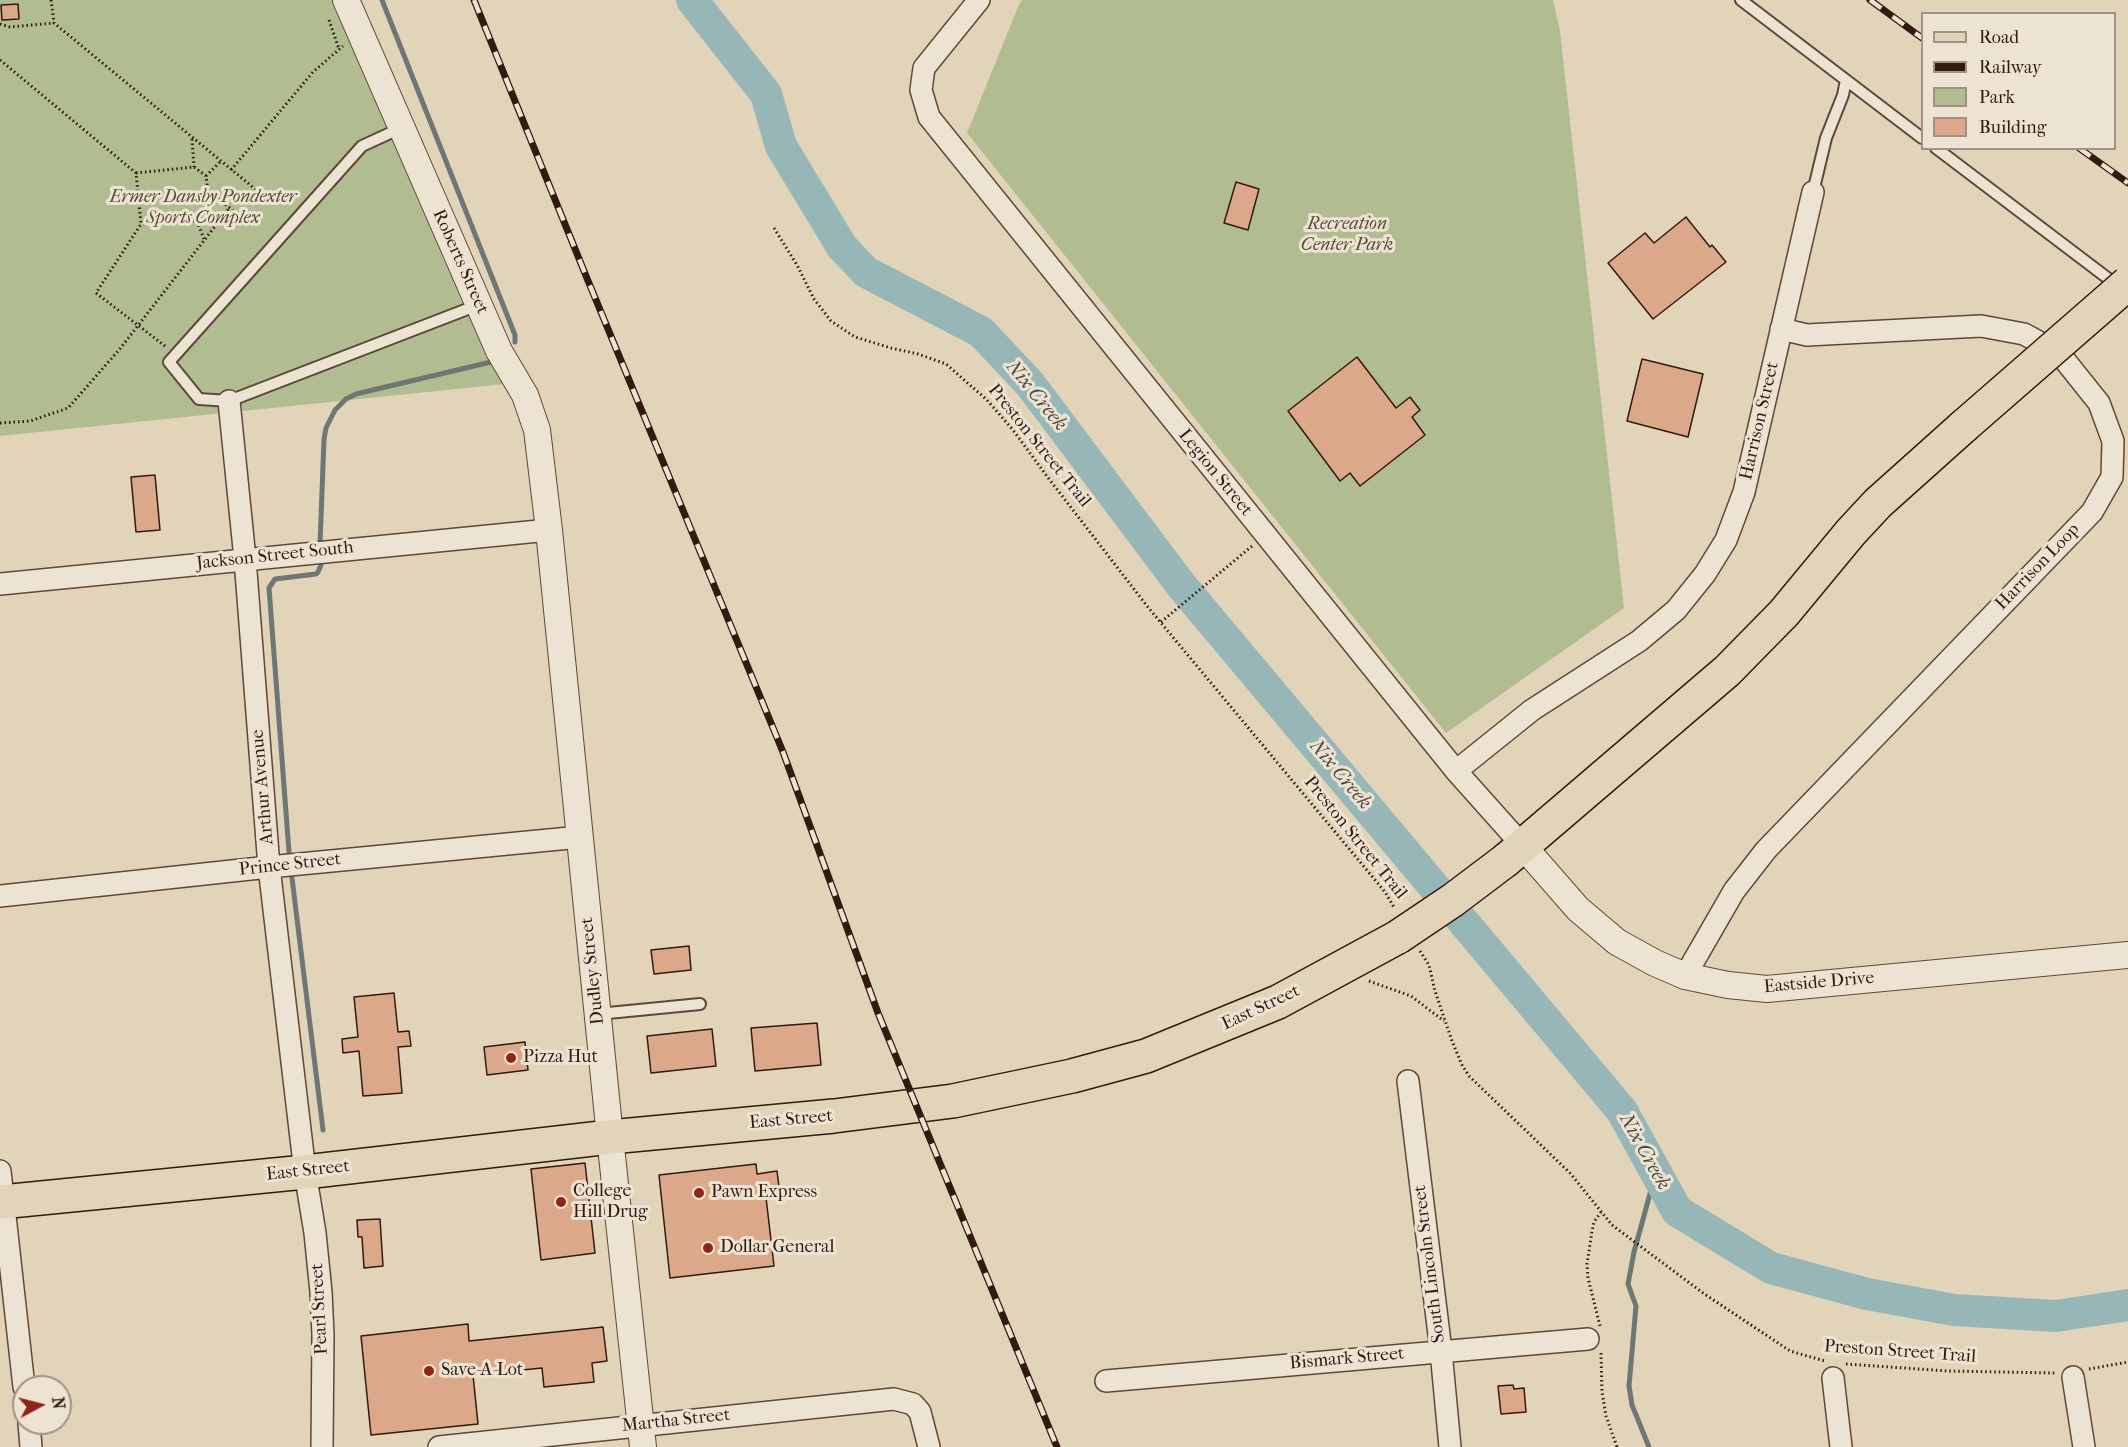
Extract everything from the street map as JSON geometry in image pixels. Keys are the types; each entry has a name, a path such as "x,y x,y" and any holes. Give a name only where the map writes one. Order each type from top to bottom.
{"main road":[{"name":"East Street","path":"1,1192 305,1172 610,1137 834,1116 944,1102 1072,1076 1146,1056 1278,1002 1404,931 1453,900 1515,853 1726,671 1784,613 1878,502 2128,284"}],"street":[{"name":"Roberts Street","path":"346,0 499,351 525,395 534,421 549,530"},
{"name":"Legion Street","path":"979,0 927,62 921,81 921,90 925,109 935,127 1456,771 1515,853"},
{"name":"Harrison Street","path":"1456,771 1532,710 1639,641 1676,610 1705,574 1726,540 1744,492 1813,192"},
{"name":"Harrison Loop","path":"1685,976 1734,891 1766,850 2092,512 2112,477 2113,441 2099,403 2059,353 2024,334 1981,326 1808,335 1781,329"},
{"name":"Arthur Avenue","path":"229,401 269,867 305,1172"},
{"name":"Jackson Street South","path":"0,584 549,530"},
{"name":"Dudley Street","path":"549,530 641,1436"},
{"name":"Prince Street","path":"0,896 580,837"},
{"name":"Eastside Drive","path":"1515,853 1617,942 1685,976 1728,985 1767,989 2128,954"},
{"name":"South Lincoln Street","path":"1408,1081 1441,1351 1450,1447"},
{"name":"Pearl Street","path":"305,1172 315,1233 321,1292 322,1447"},
{"path":"1,1192 23,1375"},
{"name":"Bismark Street","path":"1106,1381 1588,1339"},
{"path":"1835,1368 1841,1447"},
{"path":"2072,1373 2084,1447"},
{"name":"Martha Street","path":"439,1447 641,1436 894,1399 913,1404 920,1412 929,1447"}],"lane":[{"path":"1741,0 1921,136"},
{"name":"Harrison Street","path":"1813,192 1826,138 1843,95 1846,80"},
{"path":"401,129 362,146 169,362 199,399 229,401 479,305"},
{"path":"1939,150 2128,294"},
{"path":"597,1014 700,1004"}],"path":[{"path":"51,0 54,23 272,203"},
{"path":"329,19 339,49"},
{"path":"0,24 10,27 54,23"},
{"path":"231,170 313,72 347,43"},
{"path":"0,60 136,173 141,224 96,293 176,354"},
{"path":"192,137 194,167"},
{"path":"206,176 221,161"},
{"path":"136,173 194,167 206,176 210,207 197,221 141,224"},
{"path":"208,190 253,227"},
{"path":"0,423 30,421 68,408 119,350 230,207"},
{"path":"197,221 204,240"},
{"name":"Preston Street Trail","path":"774,228 797,265 814,299 831,321 855,337 946,364 987,400 1013,430 1161,622 1385,892 1404,931 1429,965 1445,1022 1462,1065 1469,1076 1570,1173 1612,1225 1703,1293 1790,1351 1835,1368 2072,1373 2128,1362"},
{"path":"1161,622 1241,555"},
{"path":"1367,981 1411,996 1445,1022"}],"green space":[{"name":"Ermer Dansby Pondexter Sports Complex","path":"0,0 333,0 505,384 0,436"},
{"name":"Recreation Center Park","path":"1022,0 1553,0 1560,31 1624,608 1446,733 967,133"}],"building":[{"path":"18,4 19,19 2,20 1,5"},
{"path":"1236,182 1259,189 1248,230 1224,223"},
{"path":"1686,217 1710,247 1712,245 1726,262 1653,319 1608,263 1645,233 1654,243"},
{"path":"1357,357 1396,408 1410,397 1420,410 1412,417 1425,435 1360,486 1350,473 1340,481 1288,411"},
{"path":"1642,359 1703,374 1688,437 1627,421"},
{"path":"155,475 160,530 136,532 131,477"},
{"path":"689,946 691,970 654,974 651,950"},
{"path":"394,993 398,1032 409,1031 411,1046 398,1047 402,1093 363,1096 359,1051 343,1053 342,1039 358,1037 354,997"},
{"path":"817,1023 821,1065 755,1071 751,1028"},
{"path":"712,1029 716,1066 651,1073 647,1036"},
{"path":"525,1042 528,1070 487,1075 484,1047"},
{"path":"585,1163 595,1253 541,1260 531,1169"},
{"path":"756,1164 757,1174 777,1171 779,1187 765,1189 774,1266 670,1278 659,1175"},
{"path":"380,1219 383,1266 364,1268 362,1237 358,1237 357,1220"},
{"path":"468,1324 469,1341 603,1327 607,1361 592,1363 594,1382 544,1387 542,1368 473,1375 478,1424 371,1435 361,1336"},
{"path":"1513,1385 1514,1389 1524,1388 1526,1412 1501,1414 1498,1386"}],"waterway":[{"path":"382,0 515,335 515,342"},
{"name":"Nix Creek","path":"692,0 766,94 781,146 842,247 866,272 981,332 1030,384 1181,585 1622,1111 1677,1211 1771,1268 1867,1294 1954,1310 2056,1316 2128,1305"},
{"path":"320,544 324,439 326,428 335,410 346,399 356,394 491,362"},
{"path":"289,852 269,588 275,579 316,574 321,565"},
{"path":"292,878 323,1130"},
{"path":"1649,1447 1632,1405 1629,1386 1636,1306 1628,1284 1634,1252 1656,1172"}],"railway":[{"path":"474,0 783,752 878,1013 1057,1447"},
{"path":"1870,0 1921,37"},
{"path":"2082,150 2128,183"}],"place":[{"name":"Pizza Hut","path":"511,1058"},
{"name":"Pawn Express","path":"699,1193"},
{"name":"College Hill Drug","path":"561,1202"},
{"name":"Dollar General","path":"708,1248"},
{"name":"Save-A-Lot","path":"429,1371"}]}
